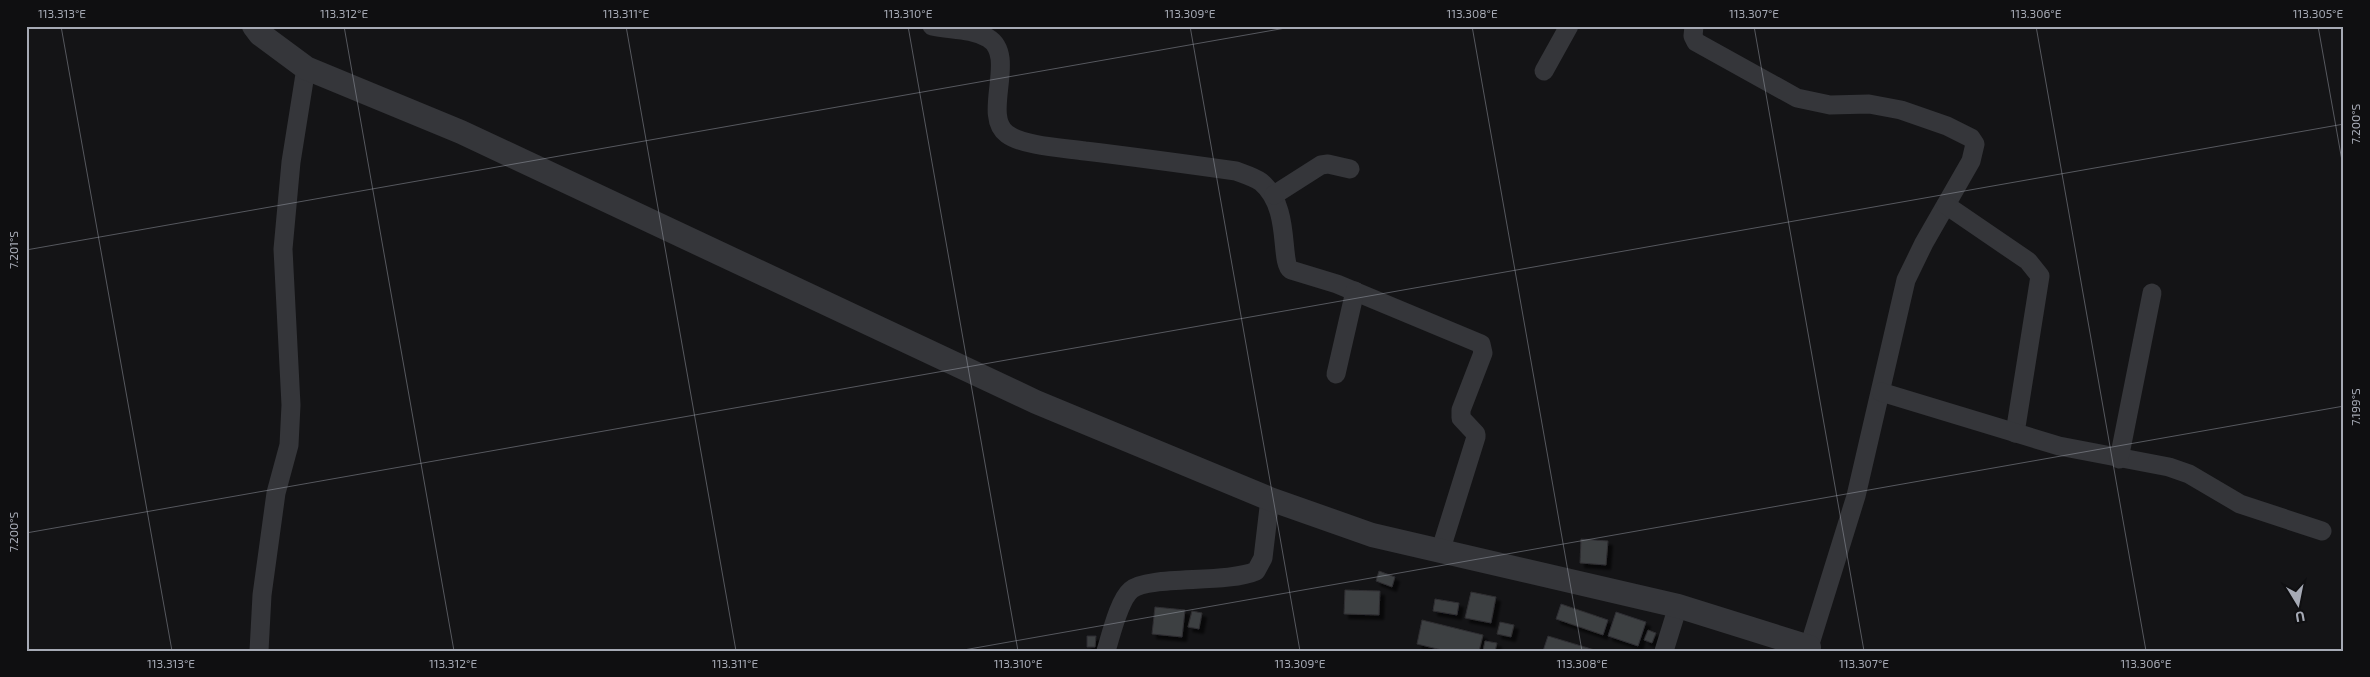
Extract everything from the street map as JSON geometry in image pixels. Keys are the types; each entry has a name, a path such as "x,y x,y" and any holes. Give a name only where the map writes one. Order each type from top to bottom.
{"street":[{"path":"254,26 260,34 306,68 461,132 1036,402 1270,499 1372,535 1678,606 1808,649 1856,496 1906,280 1924,243 1971,161 1976,147 1971,138 1947,126 1901,110 1869,104 1830,105 1797,98 1696,42 1692,31 1694,26"},
{"path":"932,26 972,32 989,39 998,51 1000,62 998,119 1006,134 1018,140 1057,147 1236,170 1259,181 1274,195 1283,222 1287,267 1355,291 1481,344 1483,353 1461,410 1461,418 1476,434 1476,437 1440,552"},
{"path":"1544,71 1570,26"},
{"path":"258,651 262,595 276,492 289,445 291,405 283,248 291,162 306,68"},
{"path":"1274,195 1322,165 1328,164 1350,169"},
{"path":"1946,205 2028,261 2040,276 2015,432"},
{"path":"1336,374 1355,291"},
{"path":"2119,459 2152,293"},
{"path":"1881,392 2059,446 2119,459 2170,467 2189,474 2240,504 2322,531"},
{"path":"1106,651 1123,602 1130,590 1141,584 1212,580 1256,570 1263,558 1270,499"},
{"path":"1664,651 1678,606"}],"building":[{"path":"1581,539 1608,541 1606,565 1580,563"},
{"path":"1379,571 1395,577 1392,587 1376,581"},
{"path":"1345,590 1380,591 1379,615 1344,614"},
{"path":"1471,592 1496,597 1491,623 1465,618"},
{"path":"1435,599 1459,603 1457,615 1433,611"},
{"path":"1561,604 1608,620 1603,635 1556,619"},
{"path":"1155,607 1185,610 1182,637 1152,634"},
{"path":"1192,611 1202,613 1199,629 1188,627"},
{"path":"1616,612 1646,622 1638,646 1608,636"},
{"path":"1422,620 1483,635 1479,651 1446,651 1417,644"},
{"path":"1500,622 1514,625 1511,637 1497,634"},
{"path":"1648,630 1656,633 1652,643 1644,640"},
{"path":"1087,636 1096,636 1095,647 1087,647"},
{"path":"1548,636 1598,651 1543,651"},
{"path":"1485,641 1497,643 1495,651 1483,651"}]}
